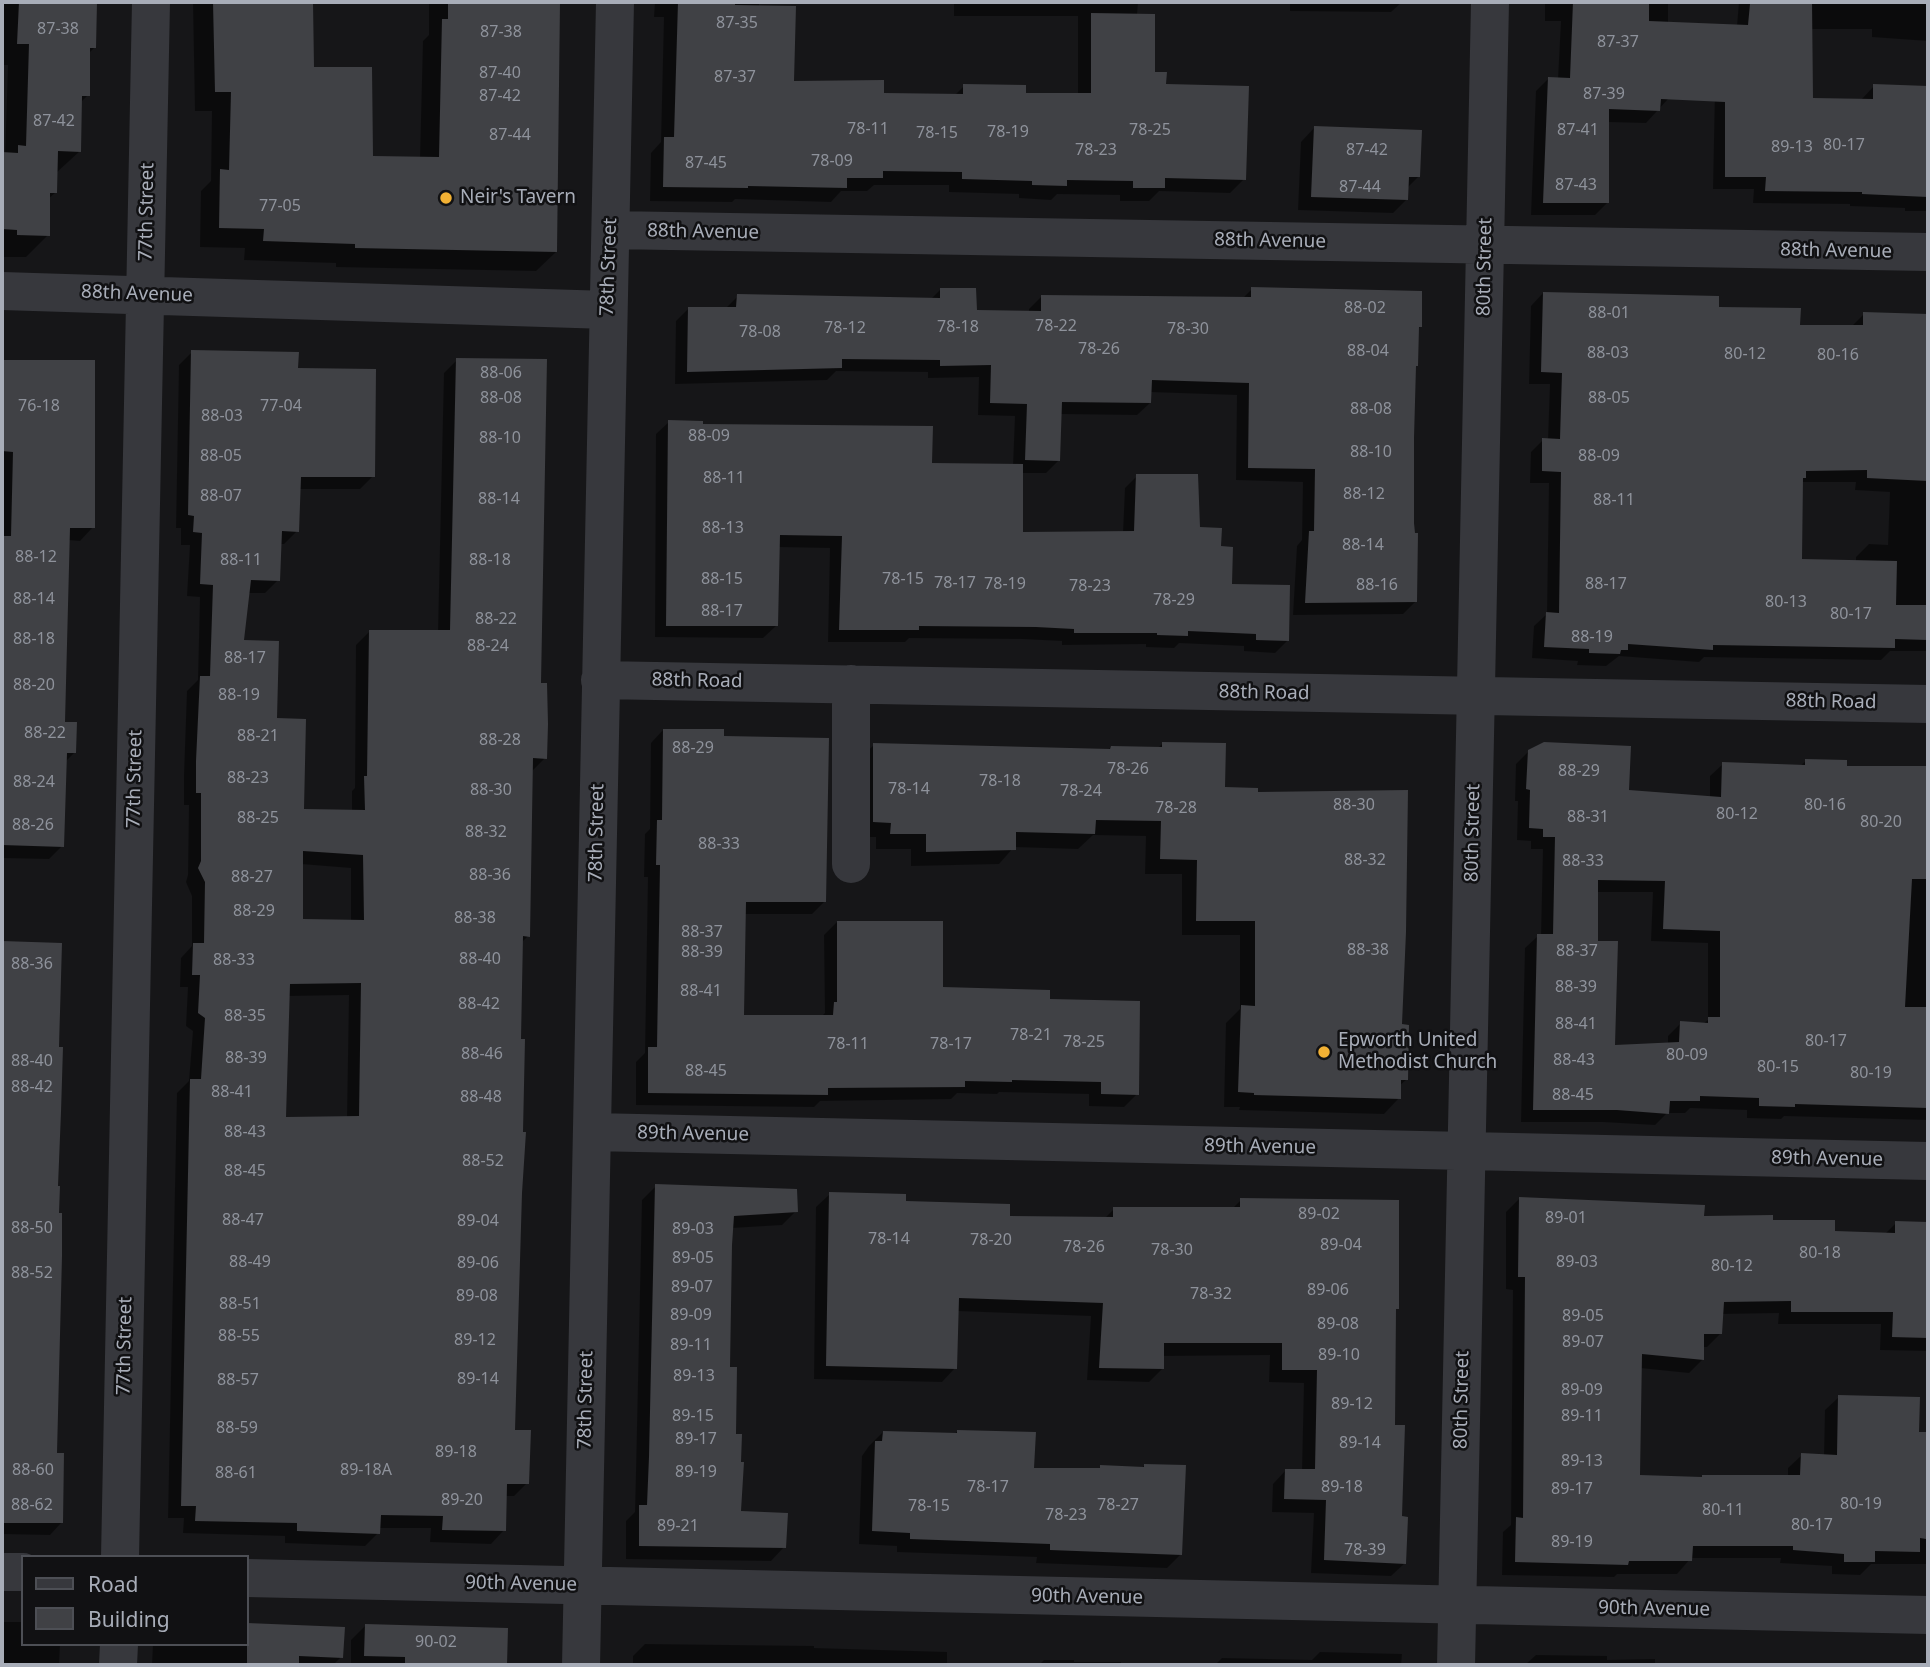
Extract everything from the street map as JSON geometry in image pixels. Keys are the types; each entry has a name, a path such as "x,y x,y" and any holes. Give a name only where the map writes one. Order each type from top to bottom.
{"street":[{"name":"77th Street","path":"120,1555 151,2"},
{"name":"78th Street","path":"581,1665 615,2"},
{"name":"80th Street","path":"1456,1665 1490,2"},
{"name":"88th Avenue","path":"611,230 1928,252"},
{"name":"88th Avenue","path":"2,291 608,310"},
{"name":"88th Road","path":"600,680 1928,704"},
{"path":"851,684 851,864"},
{"name":"89th Avenue","path":"592,1132 1928,1161"},
{"path":"2,1572 21,1572"},
{"name":"90th Avenue","path":"248,1578 1928,1615"},
{"path":"118,1665 119,1646"}],"building":[{"path":"19,2 97,2 96,48 90,48 90,96 82,96 81,152 58,151 57,193 50,193 50,236 17,235 17,230 2,229 2,152 18,153 18,145 26,146 29,44 17,44"},
{"path":"213,2 313,2 314,67 372,67 373,156 439,157 442,19 448,19 448,2 560,2 557,252 355,248 355,244 263,241 264,229 219,228 220,169 229,170 231,92 215,92"},
{"path":"678,2 796,6 794,81 884,80 884,93 963,94 963,84 1026,85 1026,93 1091,93 1091,13 1155,14 1155,72 1167,72 1166,84 1249,86 1246,180 1165,178 1165,188 1133,188 1133,181 1067,180 1067,186 1032,185 1032,181 962,179 962,172 883,171 883,178 847,178 847,188 663,187 664,137 674,137"},
{"path":"1573,2 1649,2 1649,21 1748,25 1750,4 1812,2 1813,98 1873,99 1873,84 1928,86 1928,197 1862,192 1765,191 1766,177 1725,177 1725,102 1661,99 1660,111 1609,109 1609,203 1543,203 1548,77 1570,78"},
{"path":"1314,126 1422,130 1420,177 1409,177 1408,200 1311,197"},
{"path":"1251,287 1422,291 1414,438 1414,523 1415,533 1418,533 1417,602 1305,603 1309,531 1314,531 1315,469 1248,468 1249,383 1152,380 1151,403 1062,402 1060,461 1025,460 1027,404 990,403 991,365 940,366 940,360 842,359 842,368 687,372 688,307 736,307 737,294 940,298 940,288 976,288 977,310 1041,311 1041,295 1251,297"},
{"path":"1543,292 1719,296 1719,307 1801,308 1800,325 1863,325 1863,312 1928,314 1928,481 1867,478 1867,470 1806,471 1806,478 1803,478 1802,559 1897,561 1896,605 1928,605 1928,640 1895,639 1895,648 1713,645 1713,650 1628,644 1628,650 1621,650 1620,654 1589,653 1589,649 1544,647 1546,612 1559,613 1561,472 1542,471 1542,438 1560,439 1562,373 1541,372"},
{"path":"191,350 299,352 298,368 376,369 375,477 301,477 299,532 282,531 280,581 251,580 244,640 279,641 277,718 306,719 304,809 365,810 369,630 450,630 456,358 547,359 541,683 547,683 547,759 533,758 530,937 523,936 521,1039 525,1039 523,1132 526,1132 515,1430 531,1430 529,1484 507,1484 506,1531 442,1530 443,1516 381,1515 380,1534 297,1531 297,1523 195,1521 196,1506 181,1506 190,1079 201,1079 205,1018 198,1013 200,975 192,975 193,943 204,943 205,882 198,868 201,861 201,793 196,793 196,761 200,676 210,676 213,585 200,584 202,533 193,532 194,516 188,515","holes":["303,851 363,855 364,920 303,919","361,983 359,1116 286,1117 290,984"]},
{"path":"2,360 95,360 95,528 70,528 65,722 77,722 76,753 67,753 64,847 2,845 2,536 11,536 13,452 2,451"},
{"path":"668,420 703,421 703,424 933,426 932,463 1023,464 1023,532 1134,531 1136,474 1198,474 1200,527 1222,528 1221,546 1233,547 1232,584 1290,585 1289,641 1256,640 1256,634 1188,631 1188,636 1157,633 1074,633 1074,629 1036,627 919,626 919,630 839,630 842,536 780,535 778,626 666,626"},
{"path":"663,729 724,729 724,736 829,738 826,902 746,902 744,1015 833,1015 834,1002 837,1002 837,921 943,921 943,987 1050,990 1050,999 1140,1001 1139,1095 1101,1094 1101,1082 1012,1080 965,1081 965,1087 828,1088 828,1095 648,1093 648,1047 657,1047 660,865 656,865 657,820 662,820"},
{"path":"1162,742 1226,743 1225,787 1258,788 1258,792 1408,790 1402,1024 1409,1025 1408,1080 1401,1080 1401,1099 1254,1095 1238,1092 1241,1005 1255,1006 1255,921 1196,921 1197,860 1160,859 1161,821 1096,820 1095,834 1016,832 1016,850 926,852 926,834 890,834 891,823 873,822 873,743 1110,749 1111,746 1162,747"},
{"path":"1544,742 1631,746 1629,790 1721,797 1722,762 1805,765 1805,759 1847,760 1847,766 1928,766 1928,879 1912,879 1905,1007 1928,1007 1928,1108 1795,1104 1795,1107 1759,1106 1759,1098 1700,1096 1700,1101 1670,1101 1669,1114 1617,1110 1533,1110 1537,934 1553,934 1555,837 1543,837 1543,829 1529,828 1530,790 1526,789 1528,750","holes":["1598,880 1665,881 1663,929 1720,931 1720,1017 1708,1017 1708,1023 1680,1021 1679,1042 1615,1045 1618,941 1598,941"]},
{"path":"2,941 62,943 59,1047 63,1047 58,1186 59,1213 62,1213 62,1256 57,1453 64,1453 63,1523 2,1523"},
{"path":"655,1184 797,1189 798,1212 734,1216 732,1245 730,1367 737,1367 736,1434 742,1434 741,1462 744,1462 741,1511 788,1513 786,1548 639,1546 639,1505 647,1505"},
{"path":"829,1192 906,1194 906,1201 1010,1204 1010,1216 1113,1217 1113,1207 1240,1207 1240,1198 1399,1200 1395,1425 1405,1425 1402,1516 1408,1517 1406,1564 1324,1560 1326,1500 1284,1499 1285,1469 1315,1469 1317,1370 1282,1370 1282,1343 1164,1343 1164,1369 1099,1368 1103,1303 959,1298 957,1369 826,1366"},
{"path":"1519,1197 1705,1205 1704,1216 1773,1215 1773,1220 1835,1220 1835,1231 1895,1233 1895,1221 1928,1222 1928,1338 1892,1337 1893,1312 1791,1312 1791,1301 1724,1302 1722,1334 1704,1334 1704,1360 1642,1354 1640,1475 1800,1475 1801,1453 1837,1455 1838,1395 1920,1397 1919,1432 1928,1432 1928,1490 1926,1539 1920,1538 1920,1552 1875,1551 1875,1562 1844,1562 1844,1554 1793,1550 1793,1546 1693,1546 1692,1561 1629,1561 1628,1565 1515,1562 1516,1517 1523,1518 1525,1277 1518,1277"},
{"path":"957,1430 1036,1432 1034,1468 1186,1465 1182,1555 1050,1550 1050,1544 910,1539 910,1533 872,1531 875,1441 882,1441 883,1431 957,1433"},
{"path":"248,1623 345,1627 343,1658 299,1656 299,1665 247,1665"},
{"path":"365,1624 508,1628 507,1665 405,1665 405,1657 364,1656"}],"place":[{"name":"Neir's Tavern","path":"446,198"},
{"name":"Epworth United Methodist Church","path":"1324,1052"}]}
